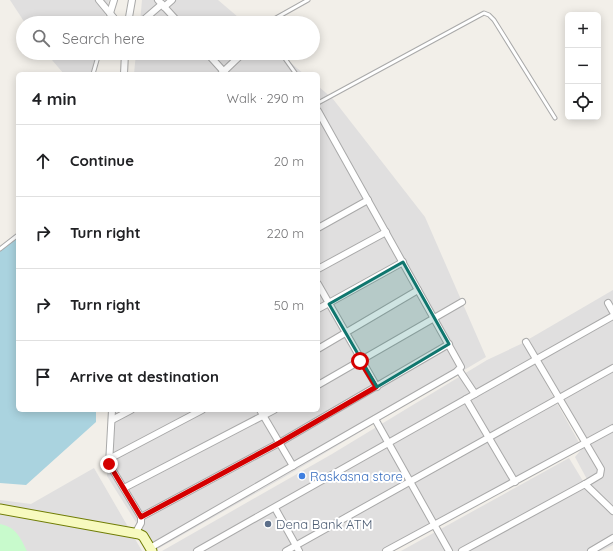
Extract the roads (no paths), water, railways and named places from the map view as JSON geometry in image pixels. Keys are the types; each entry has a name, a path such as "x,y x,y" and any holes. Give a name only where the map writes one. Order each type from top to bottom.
{"street":[{"path":"99,0 112,16"},
{"path":"110,13 114,0"},
{"path":"129,16 132,0"},
{"path":"148,16 162,4 172,0"},
{"path":"162,4 173,16"},
{"path":"124,72 125,60"},
{"path":"213,60 223,72"},
{"path":"225,72 236,60"},
{"path":"0,509 143,536 151,550 459,370 461,364 320,115"},
{"path":"320,227 368,200"},
{"path":"320,268 386,232"},
{"path":"320,308 403,262"},
{"path":"320,288 376,387"},
{"path":"320,348 418,290"},
{"path":"320,384 462,302"},
{"path":"608,303 613,312"},
{"path":"197,551 613,316"},
{"path":"462,551 584,484 598,478 601,472 526,342"},
{"path":"141,517 279,443 449,344"},
{"path":"286,551 298,548 410,481 613,368"},
{"path":"459,370 475,394"},
{"path":"466,399 515,482"},
{"path":"112,412 109,459 110,467 141,517 135,534"},
{"path":"112,420 127,412"},
{"path":"109,459 198,412"},
{"path":"261,412 293,466"},
{"path":"124,488 270,412"},
{"path":"375,419 449,551"},
{"path":"386,551 613,428"},
{"path":"584,484 613,511"},
{"path":"275,508 298,548"},
{"path":"591,551 613,538"}],"lane":[{"path":"279,16 308,0"},
{"path":"320,102 484,13 489,15 494,20 556,118"},
{"path":"94,72 97,60"},
{"path":"286,60 295,72"},
{"path":"0,248 16,236"}],"water":[{"path":"16,239 16,412 96,412 96,422 26,485 0,483 0,251"}],"place":[{"name":"Raskasna store","path":"302,476"},
{"name":"Dena Bank ATM","path":"268,524"}]}
